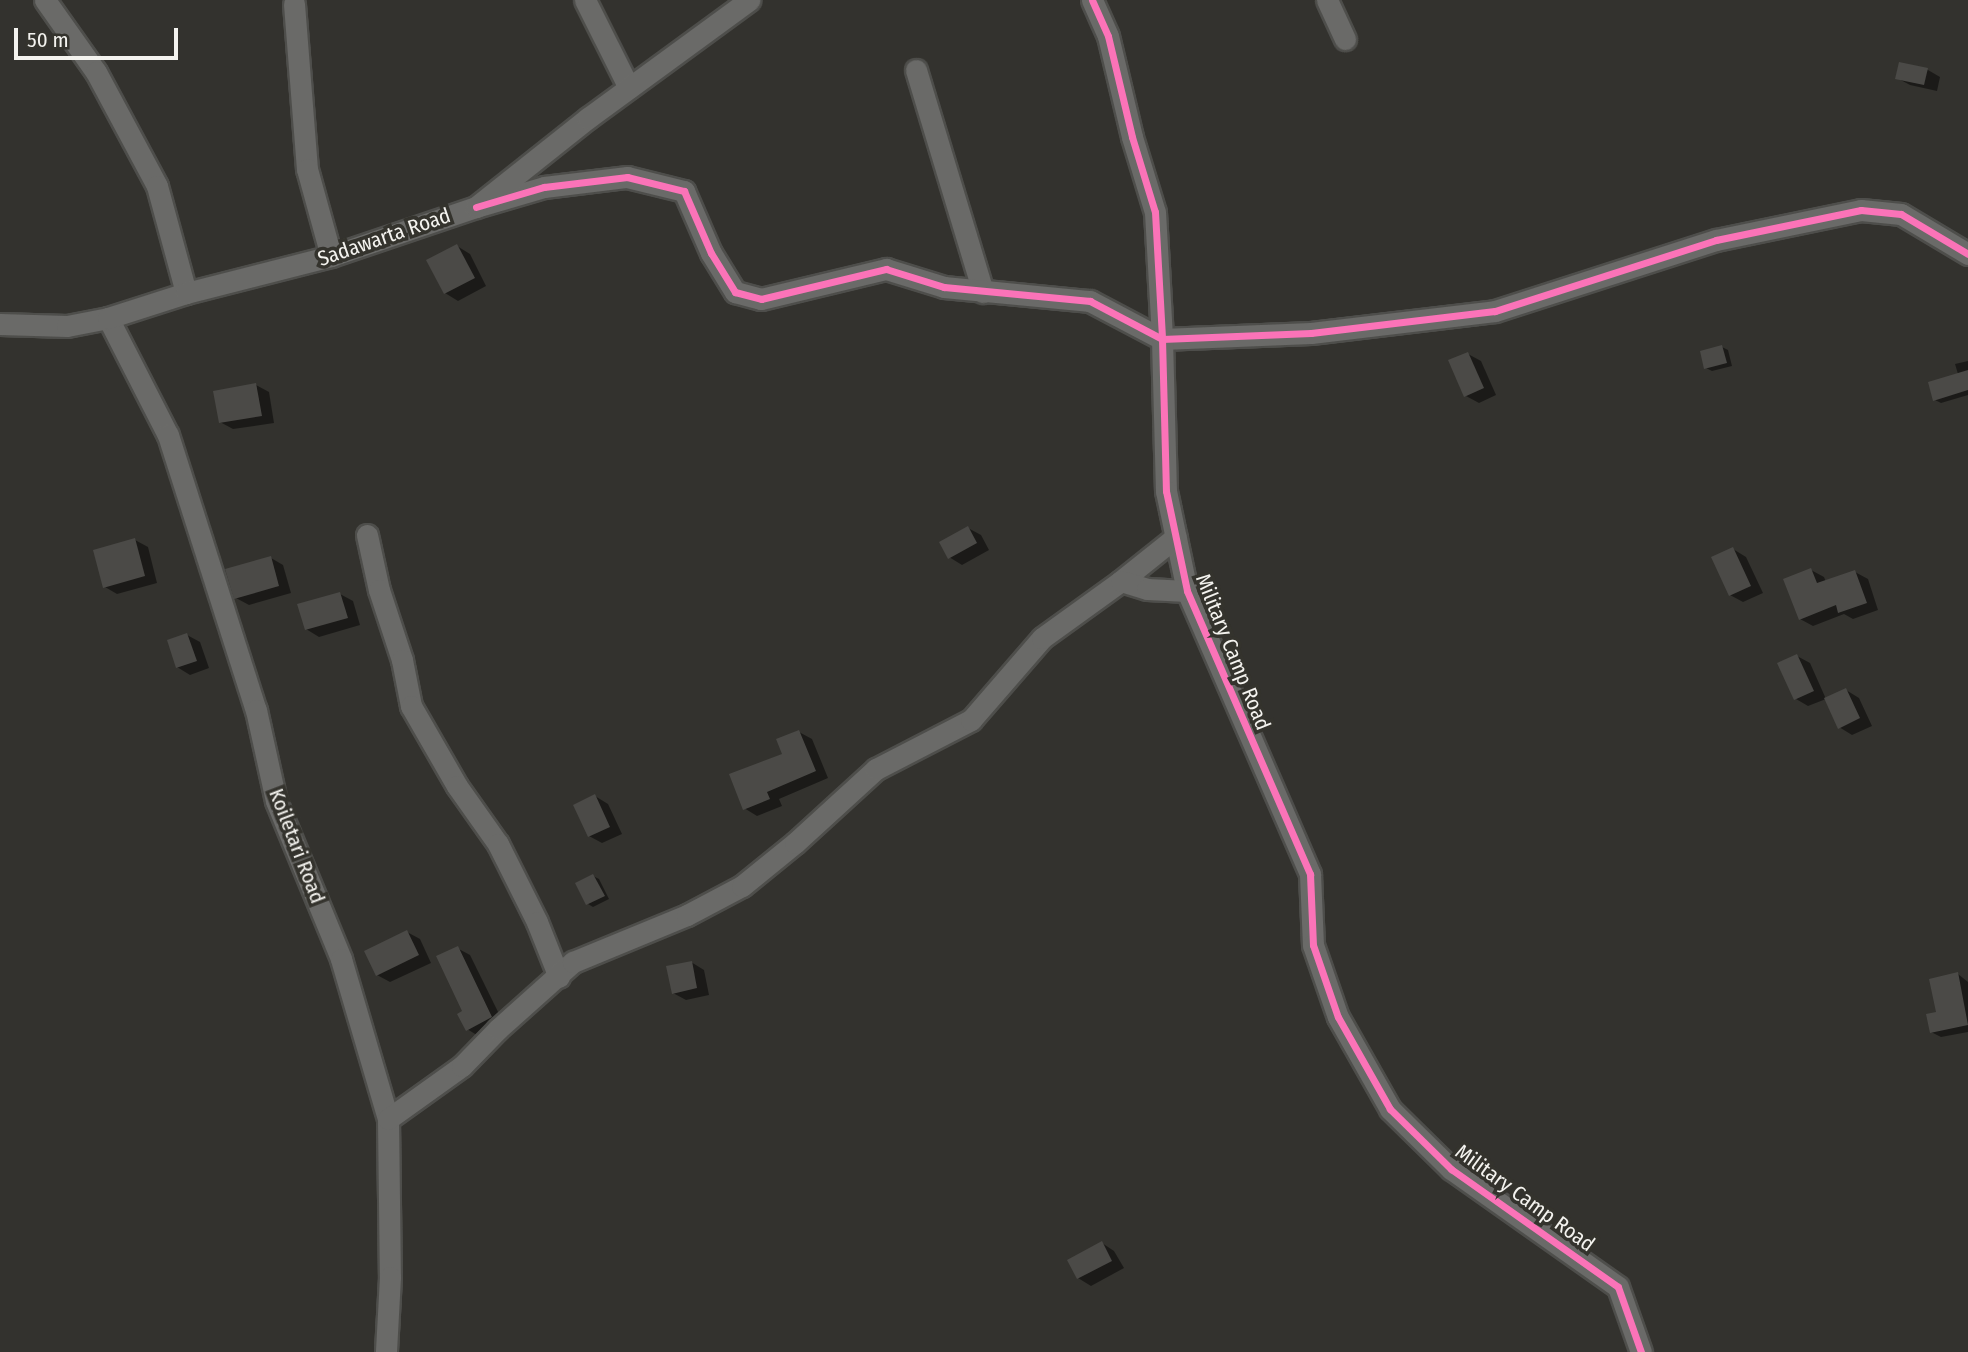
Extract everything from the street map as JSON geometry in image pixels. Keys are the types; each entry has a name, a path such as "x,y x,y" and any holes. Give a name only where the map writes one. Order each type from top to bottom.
{"street":[{"path":"45,0 96,72 157,186 186,293"},
{"path":"585,0 629,88"},
{"name":"Sadawarta Road","path":"0,324 67,326 108,318 186,293 331,256 475,207 629,88 749,0"},
{"name":"Military Camp Road","path":"1092,0 1108,36 1132,137 1155,212 1166,491 1187,591 1310,874 1312,945 1338,1017 1390,1109 1451,1169 1618,1287 1641,1352"},
{"path":"1327,0 1345,39"},
{"path":"294,4 307,169 331,256"},
{"path":"916,70 982,292"},
{"path":"475,207 544,187 627,177 684,191 722,274 735,292 761,299 886,269 944,287 1090,301 1162,339 1311,333 1495,311 1716,240 1861,210 1901,214 1968,254"},
{"name":"Koiletari Road","path":"108,318 168,435 256,710 276,801 341,959 387,1119 390,1277 386,1352"},
{"path":"367,535 379,590 402,660 411,706 457,786 498,845 537,922 559,976"},
{"path":"387,1119 462,1066 498,1029 573,962 687,915 742,886 795,843 876,769 971,720 1042,638 1176,537"},
{"path":"1121,581 1147,589 1187,591"}],"building":[{"path":"1899,62 1928,68 1924,85 1895,79"},
{"path":"457,244 475,278 444,294 426,260"},
{"path":"1722,345 1727,363 1704,369 1700,351"},
{"path":"1468,352 1484,388 1464,397 1448,360"},
{"path":"1968,370 1968,390 1933,401 1928,382"},
{"path":"256,383 262,416 219,423 213,391"},
{"path":"968,526 977,543 948,559 939,542"},
{"path":"135,538 145,576 103,588 93,550"},
{"path":"1733,547 1751,586 1729,596 1711,557"},
{"path":"271,556 279,586 234,599 225,569"},
{"path":"1811,568 1817,583 1855,570 1867,603 1838,613 1836,605 1799,620 1783,579"},
{"path":"340,592 348,618 305,630 297,604"},
{"path":"187,633 197,661 176,668 167,640"},
{"path":"1797,654 1814,691 1794,700 1777,663"},
{"path":"1846,688 1860,718 1838,729 1824,698"},
{"path":"799,730 816,771 767,792 770,799 743,810 729,774 782,754 776,739"},
{"path":"595,794 610,827 588,837 573,805"},
{"path":"593,874 605,896 586,905 575,883"},
{"path":"407,930 419,955 376,976 364,951"},
{"path":"458,946 492,1017 466,1031 457,1014 462,1011 436,956"},
{"path":"692,961 697,988 672,994 666,966"},
{"path":"1958,972 1968,1025 1930,1033 1926,1014 1936,1012 1929,979"},
{"path":"1102,1241 1112,1261 1077,1279 1067,1260"}],"cycle path":[{"path":"1092,0 1108,36 1132,137 1155,212 1162,339 1311,333 1495,311 1716,240 1861,210 1901,214 1968,254"},
{"path":"476,207 544,187 627,177 684,191 711,253 735,292 761,299 886,269 944,287 1090,301 1162,339 1166,491 1187,591 1310,874 1313,945 1338,1017 1390,1109 1451,1169 1618,1287 1641,1352"}]}
